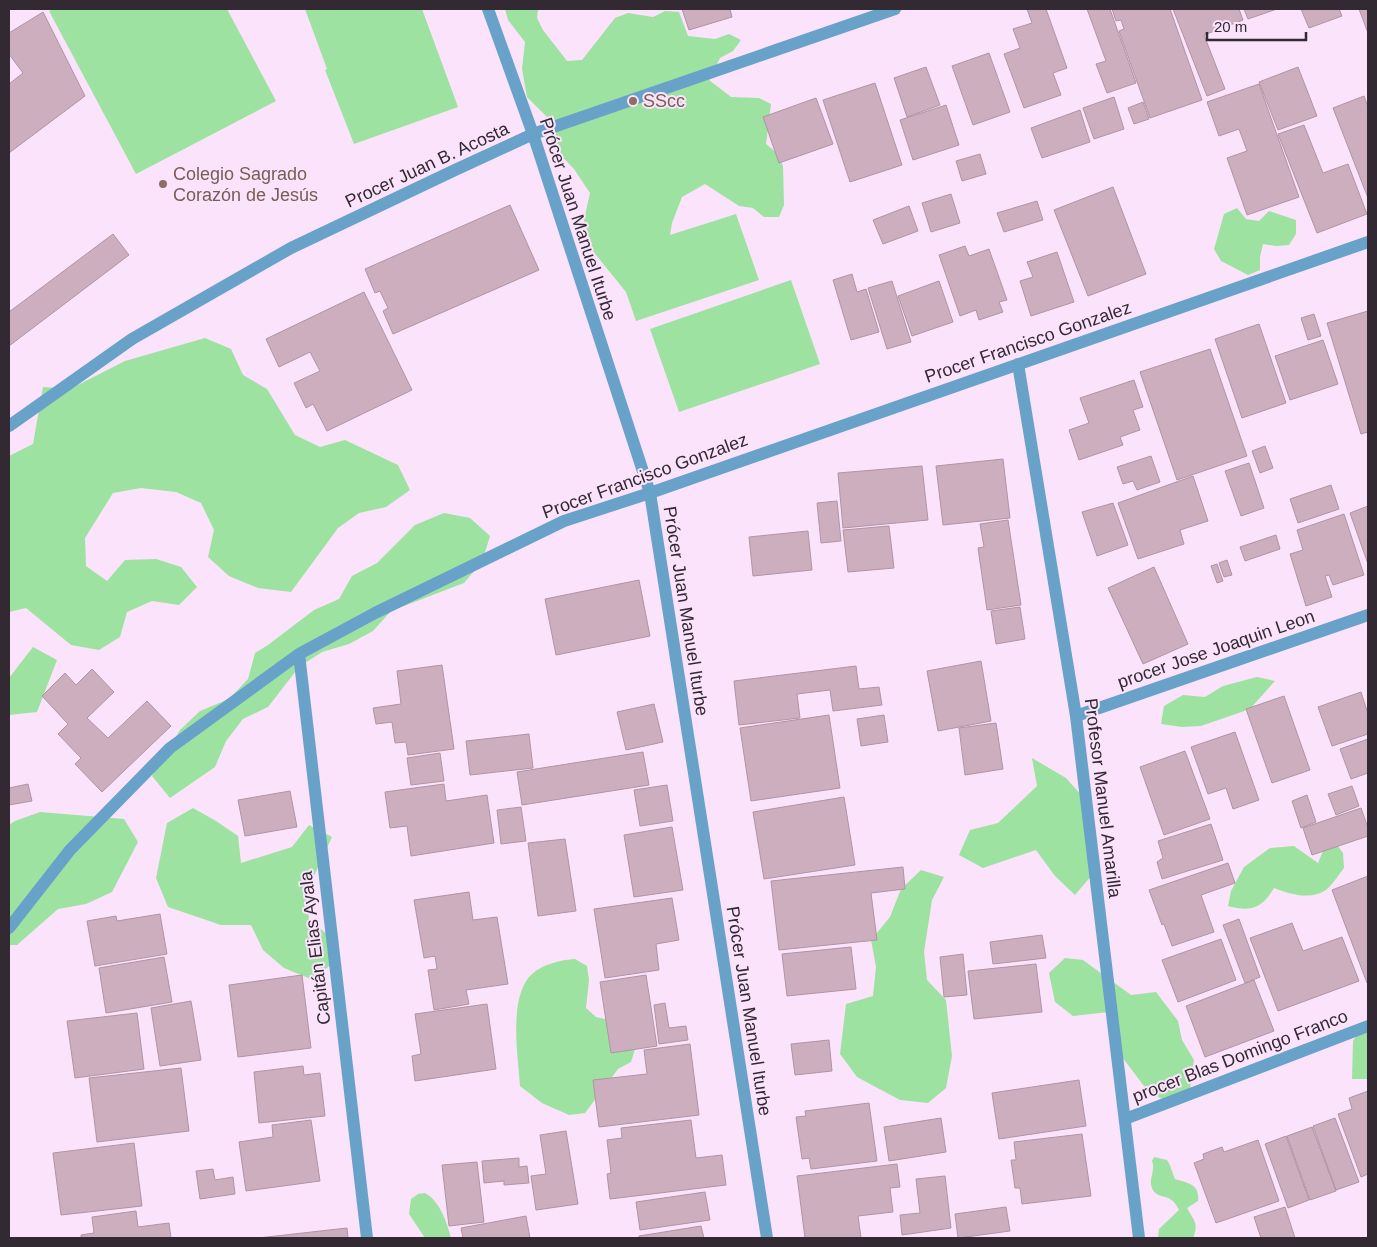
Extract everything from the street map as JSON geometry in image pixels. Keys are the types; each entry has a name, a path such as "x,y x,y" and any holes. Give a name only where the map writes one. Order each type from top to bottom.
{"street":[{"name":"Prócer Juan Manuel Iturbe","path":"488,9 533,134 650,493 767,1238"},
{"name":"Procer Juan B. Acosta","path":"9,426 132,339 291,248 533,134 895,9"},
{"name":"Procer Francisco Gonzalez","path":"9,928 70,850 170,748 299,654 375,612 564,521 650,493 1368,242"},
{"name":"Profesor Manuel Amarilla","path":"1018,364 1076,716 1139,1238"},
{"name":"procer Jose Joaquin Leon","path":"1076,716 1368,615"},
{"name":"Capitán Elias Ayala","path":"299,654 367,1238"},
{"name":"procer Blas Domingo Franco","path":"1125,1119 1368,1026"}],"green space":[{"path":"54,9 227,9 276,101 136,174 49,11"},
{"path":"305,9 422,9 458,107 354,144 325,70 327,69"},
{"path":"505,9 538,9 537,18 543,30 567,61 582,60 615,18 628,13 653,17 665,11 679,12 688,36 715,39 729,34 741,40 733,51 720,58 709,80 731,97 759,98 771,104 766,144 777,153 783,166 784,205 779,217 764,217 753,208 739,206 705,184 682,197 672,223 670,235 736,214 759,280 636,321 626,292 592,250 584,220 590,193 574,169 552,146 548,118 527,97 522,69 525,42 508,20"},
{"path":"1237,208 1246,219 1259,221 1269,211 1296,220 1296,234 1289,245 1263,244 1260,270 1248,275 1221,261 1214,249 1224,214"},
{"path":"791,280 820,364 679,412 650,329"},
{"path":"205,338 231,349 243,375 267,389 295,435 320,447 345,440 398,465 410,490 386,507 359,513 338,528 291,592 258,588 229,576 208,557 214,530 201,503 176,492 141,488 113,493 85,538 86,566 107,581 125,560 156,559 181,567 197,587 179,605 152,601 127,612 120,637 99,650 71,645 26,608 9,612 9,456 33,444 43,387 70,389 125,361"},
{"path":"444,513 470,518 490,536 482,562 464,583 391,611 373,631 349,644 322,652 299,667 268,707 243,719 226,741 215,767 170,798 152,776 180,730 200,711 229,699 248,679 255,653 314,610 339,599 352,576 377,563 415,525"},
{"path":"33,647 57,660 37,712 9,715 9,678"},
{"path":"1257,677 1275,681 1250,709 1201,726 1182,727 1161,724 1164,706 1183,695 1205,697 1223,686"},
{"path":"1032,758 1066,778 1083,797 1092,875 1075,895 1055,876 1036,850 983,868 959,855 970,830 998,823 1037,786"},
{"path":"193,808 238,836 241,863 292,847 309,825 332,837 307,891 309,919 329,936 334,963 311,979 284,968 263,950 251,925 221,925 168,907 156,878 167,823"},
{"path":"40,812 124,819 138,842 112,892 86,904 58,909 17,945 9,945 9,825"},
{"path":"1335,842 1343,853 1344,868 1329,887 1321,893 1308,896 1274,888 1265,901 1255,907 1243,909 1228,906 1231,891 1244,867 1270,848 1294,846 1318,863 1323,851"},
{"path":"921,870 944,877 932,900 924,952 927,980 946,1000 952,1056 946,1088 928,1103 900,1100 857,1077 840,1054 846,1004 873,996 876,967 871,940 890,917 901,889"},
{"path":"1065,958 1083,960 1131,995 1156,992 1178,1021 1182,1040 1194,1060 1189,1097 1170,1104 1147,1090 1122,1057 1109,1012 1073,1016 1055,1002 1049,973"},
{"path":"575,959 587,966 589,980 586,1008 596,1017 609,1020 635,1049 631,1062 618,1069 585,1113 569,1115 542,1103 520,1086 516,1027 520,997 525,984 532,974 552,963"},
{"path":"1368,1023 1368,1079 1352,1079 1353,1041 1363,1024"},
{"path":"1154,1157 1167,1160 1175,1179 1192,1185 1197,1191 1198,1201 1187,1208 1196,1225 1193,1238 1158,1237 1159,1229 1179,1210 1172,1200 1157,1194 1152,1188 1152,1161"},
{"path":"425,1193 439,1207 451,1238 425,1238 409,1214 411,1199 418,1194"}],"building":[{"path":"682,9 730,9 732,17 689,30"},
{"path":"1027,9 1046,9 1067,68 1053,73 1061,95 1024,108 1004,54 1020,48 1013,29 1032,23"},
{"path":"1087,9 1110,9 1136,83 1107,93 1096,64 1106,61"},
{"path":"1112,9 1170,9 1202,100 1150,118 1119,31 1124,29 1121,20 1116,21"},
{"path":"1173,9 1239,9 1243,20 1204,35 1225,89 1207,96"},
{"path":"1244,9 1277,9 1248,19"},
{"path":"1301,9 1339,9 1342,16 1309,28"},
{"path":"1359,9 1368,9 1368,33"},
{"path":"43,12 85,96 9,153 9,84 23,73 9,54 9,33"},
{"path":"989,53 1010,112 973,125 952,66"},
{"path":"926,67 940,105 907,117 894,78"},
{"path":"1298,67 1317,116 1278,130 1259,82"},
{"path":"875,83 902,165 850,182 823,100"},
{"path":"1259,84 1299,197 1247,215 1227,158 1247,151 1239,129 1219,136 1207,102"},
{"path":"1364,96 1368,107 1368,198 1333,108"},
{"path":"1114,97 1124,129 1094,139 1083,108"},
{"path":"816,98 833,144 779,163 763,117"},
{"path":"1143,102 1149,119 1134,124 1128,108"},
{"path":"946,105 959,145 913,160 900,120"},
{"path":"1080,110 1090,142 1042,158 1031,128"},
{"path":"1304,125 1323,173 1348,164 1367,214 1317,233 1278,134"},
{"path":"980,154 986,174 962,181 956,161"},
{"path":"1113,187 1146,274 1088,296 1054,210"},
{"path":"951,194 960,223 931,232 922,203"},
{"path":"1037,201 1043,220 1004,232 997,213"},
{"path":"510,205 539,270 393,334 383,311 388,308 380,291 375,293 365,269"},
{"path":"909,206 918,231 883,244 873,220"},
{"path":"113,234 129,255 9,346 9,312"},
{"path":"965,246 969,256 989,249 1007,300 999,302 1003,312 979,320 976,310 960,316 939,255"},
{"path":"1057,252 1074,302 1031,316 1020,281 1033,277 1027,262"},
{"path":"852,274 857,292 866,289 879,332 851,340 833,280"},
{"path":"892,281 911,342 887,349 868,288"},
{"path":"939,281 953,322 912,336 898,296"},
{"path":"364,292 412,390 327,431 313,404 306,408 294,383 320,371 310,352 279,367 266,339"},
{"path":"1368,311 1368,432 1361,434 1327,323"},
{"path":"1314,314 1321,336 1308,340 1301,318"},
{"path":"1259,324 1286,403 1242,418 1215,339"},
{"path":"1323,340 1338,384 1290,400 1275,356"},
{"path":"1210,349 1247,456 1177,480 1140,372"},
{"path":"1134,380 1143,407 1133,410 1140,430 1120,437 1123,445 1079,460 1069,430 1089,423 1080,398"},
{"path":"1265,446 1273,468 1260,473 1252,451"},
{"path":"1151,456 1160,482 1137,490 1133,481 1123,484 1117,467"},
{"path":"1003,459 1010,518 943,525 936,466"},
{"path":"1249,463 1264,508 1241,516 1225,471"},
{"path":"922,466 928,520 843,528 838,473"},
{"path":"1193,476 1208,521 1180,530 1184,544 1138,559 1118,503"},
{"path":"1331,485 1339,509 1298,523 1290,499"},
{"path":"837,501 841,541 821,543 817,503"},
{"path":"1113,503 1128,545 1097,556 1082,512"},
{"path":"1368,506 1368,564 1350,513"},
{"path":"1344,514 1364,575 1333,585 1329,575 1325,576 1332,597 1306,606 1290,554 1303,550 1297,530"},
{"path":"1008,520 1021,605 987,610 978,548 984,547 980,524"},
{"path":"889,526 894,568 848,572 843,530"},
{"path":"808,531 812,570 753,576 749,537"},
{"path":"1276,535 1280,549 1245,561 1240,547"},
{"path":"1227,560 1232,575 1224,577 1219,563"},
{"path":"1217,564 1223,581 1217,583 1211,566"},
{"path":"1154,567 1188,644 1143,664 1108,588"},
{"path":"639,580 650,636 556,655 545,599"},
{"path":"1020,607 1025,639 996,644 991,611"},
{"path":"981,661 991,721 938,731 927,671"},
{"path":"442,665 454,749 408,755 406,742 395,743 392,722 376,724 373,708 401,704 397,671"},
{"path":"856,666 859,689 879,687 882,705 833,711 830,690 797,694 800,718 739,725 734,681"},
{"path":"92,669 114,692 87,718 108,738 147,701 171,726 102,792 75,764 81,758 58,734 68,724 42,696 65,673 76,685"},
{"path":"1361,692 1368,714 1368,734 1332,746 1318,707"},
{"path":"1284,696 1310,770 1272,783 1246,709"},
{"path":"654,704 663,742 626,750 617,712"},
{"path":"829,715 840,788 751,801 740,728"},
{"path":"884,715 888,742 861,746 857,719"},
{"path":"996,723 1003,769 965,775 959,728"},
{"path":"1235,732 1259,800 1233,809 1226,788 1208,794 1191,747"},
{"path":"529,734 533,768 470,775 466,741"},
{"path":"1368,739 1368,773 1351,779 1340,749"},
{"path":"1185,751 1210,819 1164,835 1140,767"},
{"path":"643,752 649,785 522,805 517,772"},
{"path":"440,753 444,781 411,785 407,758"},
{"path":"28,784 32,801 9,805 9,788"},
{"path":"444,784 446,801 487,795 494,843 411,856 407,826 390,828 385,792"},
{"path":"667,785 673,821 640,826 634,790"},
{"path":"1352,786 1359,806 1336,815 1328,794"},
{"path":"290,791 297,827 245,836 238,800"},
{"path":"1307,795 1316,822 1301,828 1292,801"},
{"path":"844,797 855,865 764,879 753,812"},
{"path":"521,807 526,841 501,844 497,810"},
{"path":"1361,808 1368,828 1368,836 1312,855 1303,828"},
{"path":"1211,824 1223,860 1162,879 1157,862 1163,858 1158,841"},
{"path":"672,827 683,890 634,897 624,835"},
{"path":"565,839 576,911 538,916 528,843"},
{"path":"1228,863 1235,883 1201,895 1214,932 1172,946 1149,890"},
{"path":"903,867 905,889 871,893 877,940 779,950 771,881"},
{"path":"1368,876 1368,983 1367,983 1332,890"},
{"path":"469,892 473,920 497,917 508,984 466,990 469,1004 434,1010 428,970 437,969 435,956 424,958 414,900"},
{"path":"672,898 679,940 656,944 659,970 605,978 594,909"},
{"path":"160,914 167,954 95,966 87,921 116,916 117,921"},
{"path":"1239,919 1260,977 1245,983 1223,925"},
{"path":"1292,923 1303,951 1342,937 1359,981 1278,1011 1250,938"},
{"path":"1042,935 1046,958 993,964 990,942"},
{"path":"1221,939 1236,980 1178,1002 1162,960"},
{"path":"851,947 856,989 787,996 782,954"},
{"path":"963,954 967,995 944,997 940,957"},
{"path":"164,957 172,1002 106,1013 99,968"},
{"path":"1036,964 1042,1012 974,1019 968,971"},
{"path":"302,975 311,1048 238,1057 229,985"},
{"path":"646,975 657,1046 611,1053 600,982"},
{"path":"1254,980 1274,1031 1205,1057 1186,1006"},
{"path":"191,1001 201,1060 160,1066 151,1008"},
{"path":"665,1003 669,1028 686,1026 688,1040 659,1044 654,1005"},
{"path":"487,1004 496,1069 415,1081 412,1056 421,1054 415,1014"},
{"path":"137,1013 144,1069 75,1078 67,1021"},
{"path":"829,1040 832,1071 795,1075 791,1044"},
{"path":"690,1044 699,1115 599,1127 593,1080 647,1074 644,1050"},
{"path":"303,1066 304,1075 320,1073 325,1116 259,1123 254,1072"},
{"path":"181,1068 189,1131 97,1142 89,1078"},
{"path":"1079,1080 1086,1126 999,1139 992,1093"},
{"path":"1368,1091 1368,1174 1361,1177 1338,1114 1352,1109 1349,1098"},
{"path":"869,1103 877,1161 811,1169 809,1158 802,1159 796,1117 806,1116 805,1111"},
{"path":"941,1118 946,1152 889,1161 884,1127"},
{"path":"1335,1118 1359,1182 1336,1190 1313,1126"},
{"path":"311,1120 320,1181 246,1191 239,1142 273,1137 272,1125"},
{"path":"691,1120 696,1158 722,1155 726,1185 610,1199 607,1174 611,1173 607,1140 622,1138 621,1128"},
{"path":"1312,1127 1336,1191 1310,1200 1287,1136"},
{"path":"566,1131 578,1204 536,1210 531,1176 546,1174 540,1135"},
{"path":"1082,1134 1091,1196 1022,1204 1020,1188 1015,1188 1011,1160 1016,1160 1014,1142"},
{"path":"1286,1136 1309,1200 1288,1208 1265,1144"},
{"path":"1258,1140 1279,1201 1216,1223 1194,1163 1204,1159 1203,1154 1222,1147 1224,1152"},
{"path":"134,1143 142,1206 61,1215 53,1153"},
{"path":"519,1158 519,1167 527,1166 529,1183 504,1185 504,1181 484,1183 482,1161"},
{"path":"477,1162 484,1222 449,1226 442,1165"},
{"path":"897,1164 900,1187 890,1188 893,1212 858,1216 861,1238 805,1238 797,1176"},
{"path":"213,1169 215,1180 233,1177 235,1194 200,1199 196,1171"},
{"path":"945,1176 951,1228 902,1235 900,1215 920,1213 916,1179"},
{"path":"705,1192 710,1220 640,1230 636,1202"},
{"path":"1006,1207 1010,1231 958,1238 955,1214"},
{"path":"1285,1207 1295,1238 1261,1238 1254,1217"},
{"path":"136,1211 138,1227 169,1223 171,1238 81,1238 81,1235 94,1233 92,1217"},
{"path":"526,1216 530,1238 463,1238 461,1228"},
{"path":"701,1226 704,1238 639,1238 639,1236"},
{"path":"347,1228 348,1238 258,1238"}],"place":[{"name":"SScc","path":"633,101"},
{"name":"Colegio Sagrado Corazón de Jesús","path":"163,184"}]}
